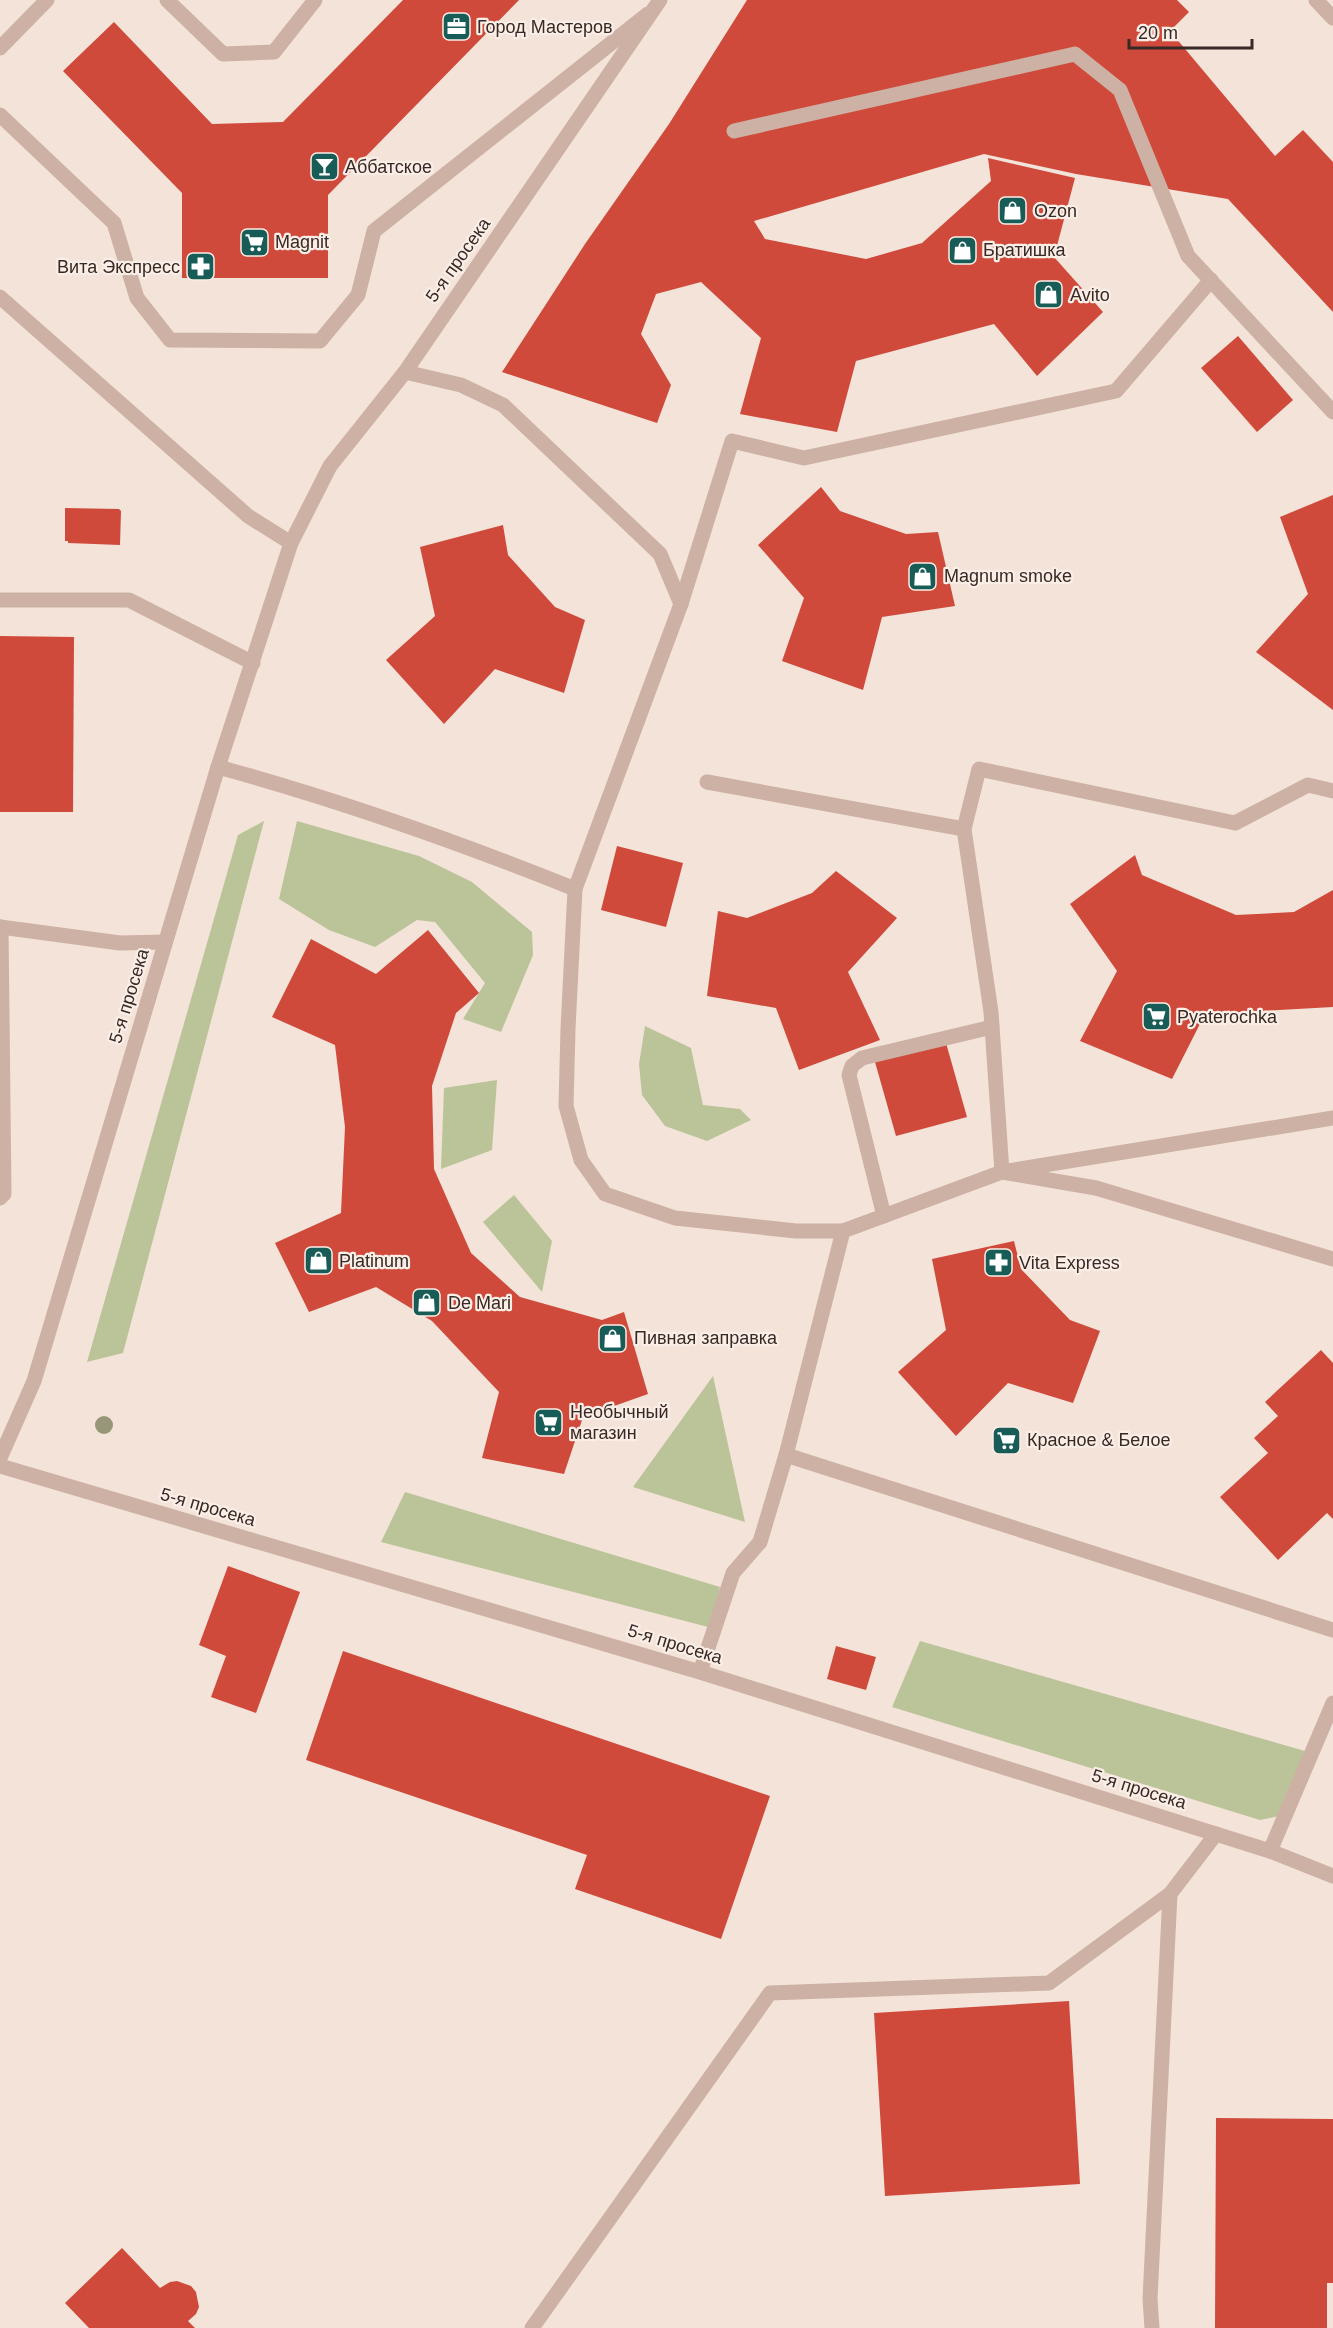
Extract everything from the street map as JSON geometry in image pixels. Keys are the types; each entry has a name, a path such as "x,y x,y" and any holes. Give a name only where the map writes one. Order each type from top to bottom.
{"street":[{"path":"0,48 47,0"},
{"path":"166,0 223,54 274,52 315,0"},
{"path":"1316,0 1333,18"},
{"path":"0,115 114,223 137,298 170,340 320,341 358,295 374,231 657,4"},
{"name":"5-я просека","path":"0,1458 34,1381 218,767 291,543 330,466 405,372 657,4"},
{"path":"734,130 1075,54 1120,90 1188,256 1333,412"},
{"path":"1211,280 1116,392 804,458 732,441 681,604 574,889 566,1106 581,1160 605,1194 675,1218 796,1231 843,1231 1002,1172 1333,1118"},
{"path":"0,297 248,516 291,543"},
{"path":"405,372 461,385 503,405 660,554 681,604"},
{"path":"0,600 129,600 253,663"},
{"path":"218,767 283,784 494,857 574,889"},
{"path":"1002,1172 992,1027 964,829 979,770 1235,823 1308,785 1333,791"},
{"path":"706,782 964,829"},
{"path":"0,1198 4,1194 0,927 120,943 165,942"},
{"path":"884,1216 849,1075 852,1066 862,1058 992,1027"},
{"path":"1002,1172 1096,1188 1333,1259"},
{"path":"700,1672 733,1573 760,1542 786,1455 843,1231"},
{"path":"786,1455 1333,1630"},
{"name":"5-я просека","path":"0,1466 700,1672 1270,1851 1333,1876"},
{"path":"1270,1851 1333,1703"},
{"path":"532,2328 770,1994 1049,1983 1170,1894 1216,1834"},
{"path":"1152,2328 1150,2299 1170,1894"}],"green space":[{"path":"264,821 123,1353 87,1362 238,835"},
{"path":"297,821 419,856 472,882 532,932 533,955 501,1032 463,1019 485,983 435,922 417,920 375,947 329,930 279,899"},
{"path":"645,1026 691,1048 703,1105 740,1109 751,1120 707,1141 665,1126 642,1095 639,1064"},
{"path":"497,1080 492,1150 441,1169 444,1088"},
{"path":"514,1195 552,1241 542,1292 483,1222"},
{"path":"713,1376 745,1522 633,1487"},
{"path":"405,1492 720,1587 712,1628 381,1542"},
{"path":"920,1641 1305,1751 1293,1813 1260,1820 892,1707"}],"building":[{"path":"403,0 519,0 328,195 328,278 182,278 182,193 63,71 114,22 212,124 283,122"},
{"path":"747,0 1177,0 1189,12 1170,31 1275,156 1303,130 1333,162 1333,312 1228,199 1076,174 984,154 754,221 765,239 866,259 922,243 991,181 988,158 1075,178 1054,257 1103,312 1037,376 994,324 856,361 837,432 740,414 761,338 701,282 656,294 641,334 671,385 657,423 502,372 585,244 669,124"},
{"path":"1238,336 1293,400 1257,432 1201,368"},
{"path":"821,487 840,511 906,534 938,532 955,606 882,617 863,690 782,661 804,598 758,545"},
{"path":"1333,495 1333,710 1256,652 1308,594 1280,517"},
{"path":"65,508 119,509 121,511 120,545 65,541"},
{"path":"503,525 508,555 555,607 585,620 564,693 495,669 444,724 386,660 435,616 420,547"},
{"path":"0,636 74,637 73,812 0,812"},
{"path":"617,846 683,863 666,927 601,910"},
{"path":"1135,855 1142,875 1236,915 1294,912 1333,890 1333,1007 1205,1014 1172,1079 1080,1041 1117,971 1070,904"},
{"path":"836,871 897,918 848,972 880,1040 799,1070 776,1008 707,996 718,911 747,918 812,893"},
{"path":"428,930 479,993 456,1013 432,1086 434,1169 471,1253 520,1297 602,1320 624,1312 648,1394 583,1417 564,1474 482,1458 499,1392 432,1321 376,1287 309,1312 275,1243 341,1213 345,1127 335,1045 272,1017 311,939 376,974"},
{"path":"946,1043 967,1117 896,1136 875,1062"},
{"path":"1014,1241 1021,1269 1070,1320 1100,1331 1073,1403 1008,1383 956,1436 898,1372 946,1330 932,1259"},
{"path":"1321,1350 1333,1363 1333,1519 1327,1513 1278,1560 1220,1497 1268,1453 1254,1438 1278,1416 1265,1402"},
{"path":"228,1566 300,1592 256,1713 211,1697 226,1656 199,1645"},
{"path":"836,1646 876,1657 866,1690 827,1679"},
{"path":"343,1651 770,1796 721,1939 575,1889 587,1855 306,1760"},
{"path":"1069,2001 1080,2184 885,2196 874,2013"},
{"path":"1216,2118 1333,2119 1333,2283 1327,2283 1327,2328 1215,2328"},
{"path":"122,2248 160,2288 177,2281 191,2286 196,2292 199,2307 196,2314 188,2321 195,2328 89,2328 65,2303"}],"place":[{"name":"Город Мастеров","path":"456,27"},
{"name":"Аббатское","path":"324,167"},
{"name":"Ozon","path":"1013,211"},
{"name":"Magnit","path":"254,242"},
{"name":"Братишка","path":"962,250"},
{"name":"Вита Экспресс","path":"201,267"},
{"name":"Avito","path":"1049,295"},
{"name":"Magnum smoke","path":"923,576"},
{"name":"Pyaterochka","path":"1156,1017"},
{"name":"Platinum","path":"318,1261"},
{"name":"Vita Express","path":"998,1263"},
{"name":"De Mari","path":"427,1303"},
{"name":"Пивная заправка","path":"613,1338"},
{"name":"Необычный магазин","path":"549,1422"},
{"name":"Красное & Белое","path":"1006,1440"}]}
